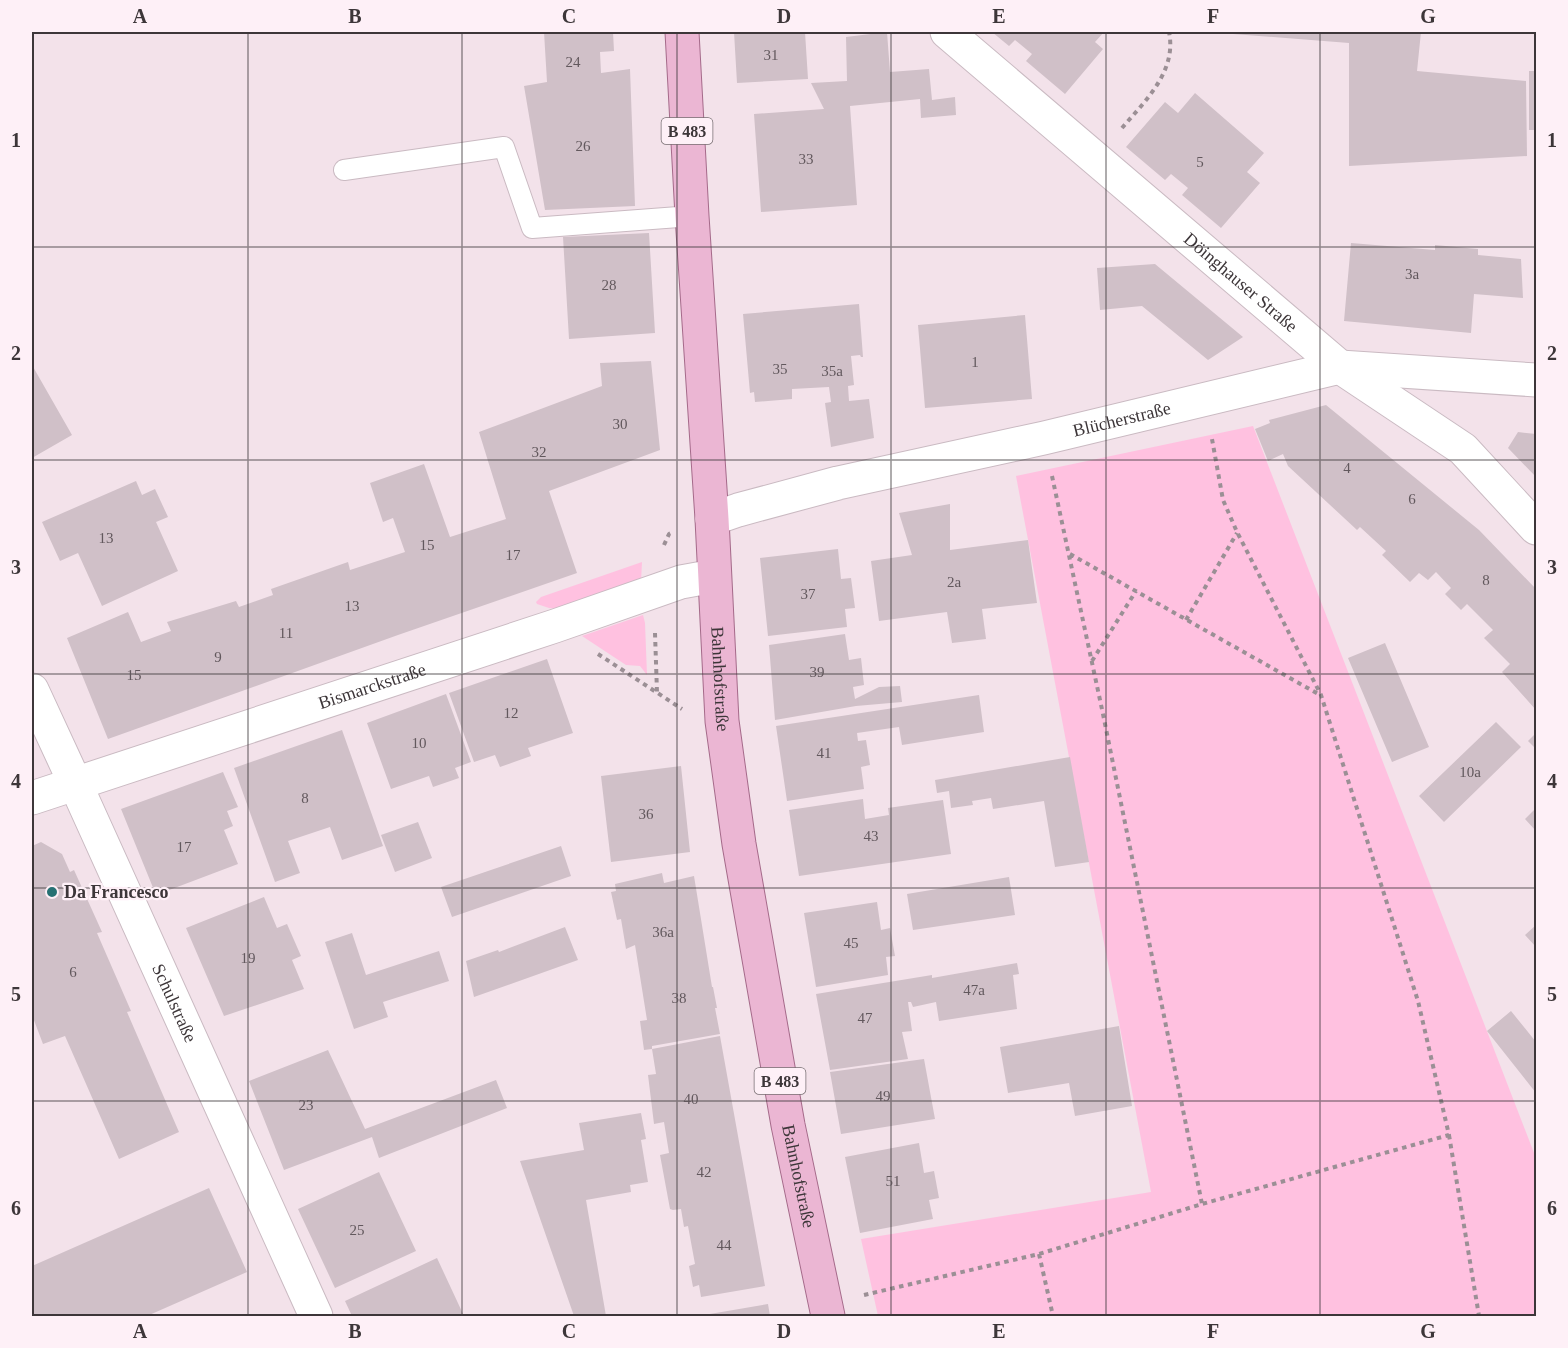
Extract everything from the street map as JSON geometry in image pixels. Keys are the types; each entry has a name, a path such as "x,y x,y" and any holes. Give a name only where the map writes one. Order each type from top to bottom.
{"main road":[{"name":"Bahnhofstraße","path":"682,32 722,721 739,844 786,1113 826,1310"}],"street":[{"name":"Döinghauser Straße","path":"947,32 1340,367 1463,449 1536,528"},
{"name":"Blücherstraße","path":"712,519 838,483 1044,438 1340,367 1536,380"},
{"name":"Bismarckstraße","path":"32,798 555,626 681,582 714,576"},
{"name":"Schulstraße","path":"32,690 316,1317"}],"lane":[{"path":"344,170 504,147 532,228 692,216"}],"path":[{"path":"1097,158 1161,81 1167,67 1171,42 1169,32"},
{"path":"1205,399 1223,500 1237,532 1321,695 1418,1001 1449,1135 1479,1317"},
{"path":"1044,438 1070,554 1202,1204"},
{"path":"1186,620 1237,532"},
{"path":"1070,554 1321,695"},
{"path":"1092,662 1136,591"},
{"path":"555,626 684,711 687,720 722,721"},
{"path":"826,1310 1039,1254 1202,1204 1449,1135"},
{"path":"1039,1254 1053,1317"}],"shaded area":[{"path":"1253,426 1536,1158 1536,1316 878,1316 861,1239 1151,1192 1016,476"},
{"path":"642,562 641,582 562,609 549,608 536,602 541,597"},
{"path":"643,615 647,675 640,666 626,665 582,636"}],"building":[{"path":"544,32 613,32 614,51 600,52 601,73 630,69 635,206 545,210 524,86 547,82"},
{"path":"734,32 805,32 808,79 737,83"},
{"path":"887,32 890,72 929,69 932,100 955,97 956,115 921,118 920,99 850,106 857,205 761,212 754,114 824,109 811,83 847,81 846,37"},
{"path":"992,32 1104,32 1095,42 1103,49 1065,94 1026,61 1032,54 1015,40 1009,46"},
{"path":"1233,32 1421,32 1417,71 1526,81 1527,156 1349,166 1349,43 1233,34"},
{"path":"1529,71 1536,71 1536,130 1529,130"},
{"path":"1195,93 1264,153 1247,172 1260,183 1221,228 1182,195 1188,188 1171,174 1165,180 1126,147 1165,102 1178,113"},
{"path":"649,233 655,333 569,339 563,237"},
{"path":"1351,243 1435,250 1435,245 1478,249 1478,255 1521,259 1523,298 1474,294 1471,333 1344,321"},
{"path":"1155,264 1243,337 1208,360 1142,306 1100,310 1097,268"},
{"path":"859,304 863,357 851,356 854,385 848,386 849,401 869,399 874,438 831,447 825,403 831,402 829,387 792,389 792,399 755,402 754,392 750,393 743,314"},
{"path":"1025,315 1032,399 925,408 918,325"},
{"path":"651,361 660,450 549,491 577,573 108,739 67,638 128,612 141,642 171,631 167,622 236,601 239,607 273,595 271,589 348,562 350,570 405,552 393,518 383,522 370,483 424,464 450,537 506,519 479,432 602,386 600,363"},
{"path":"32,365 72,435 32,458"},
{"path":"1326,405 1479,530 1536,589 1536,710 1502,672 1510,664 1484,638 1493,630 1467,604 1461,610 1445,594 1451,588 1436,572 1428,580 1419,573 1410,582 1382,555 1386,551 1360,527 1357,530 1288,466 1283,454 1268,461 1255,429 1270,423 1269,420"},
{"path":"1518,432 1536,434 1536,477 1508,448"},
{"path":"136,481 142,495 155,489 168,517 156,522 178,571 102,606 78,553 60,561 42,522"},
{"path":"950,504 950,550 1028,540 1037,603 982,609 986,639 952,643 947,612 879,621 871,561 912,555 899,513"},
{"path":"838,549 841,579 851,578 855,608 845,609 847,627 768,636 760,558"},
{"path":"845,634 849,660 861,658 864,685 853,687 855,699 879,687 900,686 902,702 856,706 775,720 769,645"},
{"path":"1385,643 1429,747 1392,762 1348,658"},
{"path":"547,659 573,733 528,748 531,756 500,767 495,755 474,762 449,693"},
{"path":"446,694 471,762 455,768 459,778 433,787 429,776 391,789 367,723"},
{"path":"979,695 984,732 902,745 899,727 857,733 858,741 866,740 870,765 861,767 864,789 787,801 776,726"},
{"path":"1496,722 1521,747 1444,822 1419,796"},
{"path":"342,730 383,846 342,860 330,827 288,841 300,873 275,882 234,768"},
{"path":"1536,733 1536,749 1528,741"},
{"path":"1070,757 1089,862 1055,867 1044,801 993,809 991,798 972,801 973,805 951,808 949,791 937,793 935,780"},
{"path":"681,766 690,852 611,862 601,776"},
{"path":"223,772 238,807 227,811 233,826 224,830 238,864 156,895 121,809"},
{"path":"863,799 865,819 889,815 888,808 943,800 951,854 799,876 789,810"},
{"path":"1536,808 1536,831 1525,819"},
{"path":"418,822 432,858 395,872 381,835"},
{"path":"41,842 62,854 70,872 74,870 102,932 97,933 131,1011 127,1012 179,1132 119,1159 65,1036 43,1044 32,1015 32,846"},
{"path":"561,846 571,876 452,917 441,887"},
{"path":"662,873 664,883 694,876 720,1034 652,1046 652,1049 644,1050 640,1021 647,1020 635,945 626,949 621,919 617,920 611,892 616,891 615,884"},
{"path":"1009,877 1015,915 913,930 907,894"},
{"path":"264,897 277,928 287,924 301,956 292,960 304,989 224,1016 186,928"},
{"path":"877,902 881,930 890,928 895,956 886,957 888,975 816,987 804,913"},
{"path":"1536,925 1536,947 1525,935"},
{"path":"565,927 578,960 474,997 466,961 498,950 499,952"},
{"path":"352,933 366,975 439,951 449,981 383,1002 388,1017 354,1029 325,942"},
{"path":"1017,963 1019,974 1013,975 1017,1009 939,1021 936,1002 913,1007 911,1002 908,1002 912,1031 902,1032 908,1059 830,1070 816,994 932,975 932,978"},
{"path":"1511,1011 1536,1042 1536,1093 1487,1031"},
{"path":"1119,1026 1132,1106 1075,1116 1069,1083 1008,1093 1000,1047"},
{"path":"720,1036 765,1286 701,1297 699,1285 693,1287 689,1266 695,1264 688,1226 684,1227 681,1209 670,1209 660,1155 669,1153 664,1122 654,1124 648,1075 656,1074 652,1049"},
{"path":"328,1050 365,1129 496,1080 507,1108 379,1158 372,1137 284,1170 249,1081"},
{"path":"924,1059 935,1119 841,1134 830,1072"},
{"path":"641,1113 646,1139 641,1140 648,1182 630,1185 631,1192 586,1200 606,1316 574,1316 520,1161 584,1150 579,1123"},
{"path":"919,1143 924,1173 934,1171 939,1198 929,1200 933,1219 860,1233 845,1157"},
{"path":"379,1172 416,1251 335,1288 298,1209"},
{"path":"209,1188 247,1272 147,1316 32,1316 32,1266"},
{"path":"437,1258 464,1316 352,1316 345,1301"},
{"path":"768,1304 770,1316 704,1316 704,1315"}],"place":[{"name":"Da Francesco","path":"52,892"}]}
